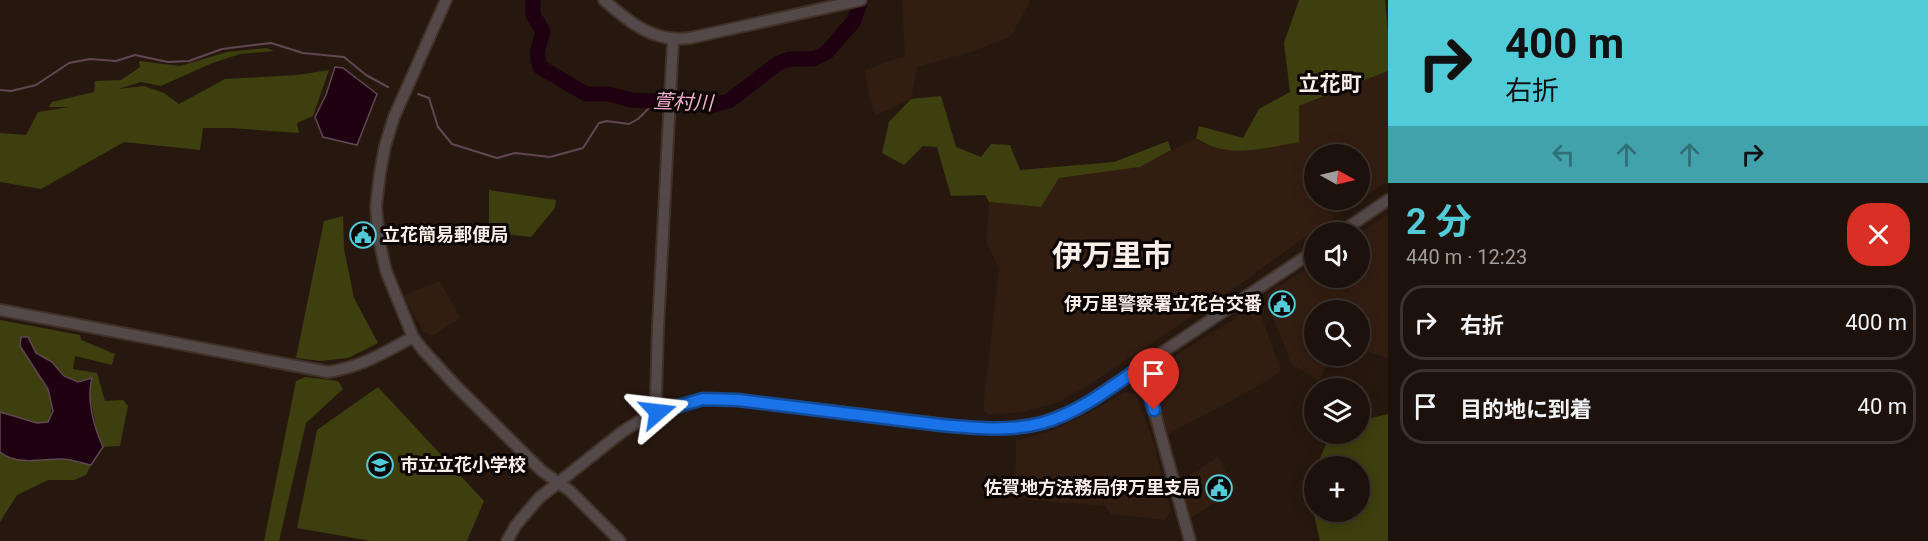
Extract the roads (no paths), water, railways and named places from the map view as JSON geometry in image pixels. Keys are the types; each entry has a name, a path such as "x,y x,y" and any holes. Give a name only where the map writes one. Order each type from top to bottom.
{"street":[{"path":"446,0 394,117 385,146 376,206 379,240 386,271 413,337 455,385 542,471 570,492 620,541"},
{"path":"604,0 655,36 673,40 861,0"},
{"path":"658,412 656,397 658,328 673,40"},
{"path":"1356,222 1388,200"},
{"path":"507,541 516,525 539,498 622,432 658,412 703,399 738,400 962,427 1010,428 1043,423 1079,408 1304,257"},
{"path":"0,310 328,372 351,368 374,359 413,337"},
{"path":"1139,368 1148,387 1190,541"}],"waterway":[{"name":"萱村川","path":"533,0 533,15 543,31 537,54 540,67 586,94 609,94 631,100 710,106 729,101 777,64 789,59 813,59 826,53 854,21 861,0"},
{"path":"0,90 11,91 36,85 69,63 90,59 116,61 135,55 168,62 189,61 222,49 271,43 303,53 344,57 366,75 388,87"},
{"path":"418,94 429,98 438,127 452,144 497,158 515,153 550,157 583,148 599,123 607,121 629,124 638,119 655,102"}],"place":[{"name":"立花簡易郵便局","path":"363,235"},
{"name":"伊万里警察署立花台交番","path":"1282,304"},
{"name":"市立立花小学校","path":"380,465"},
{"name":"佐賀地方法務局伊万里支局","path":"1219,488"}],"district":[{"name":"立花町","path":"1330,84"},
{"name":"伊万里市","path":"1112,256"}]}
